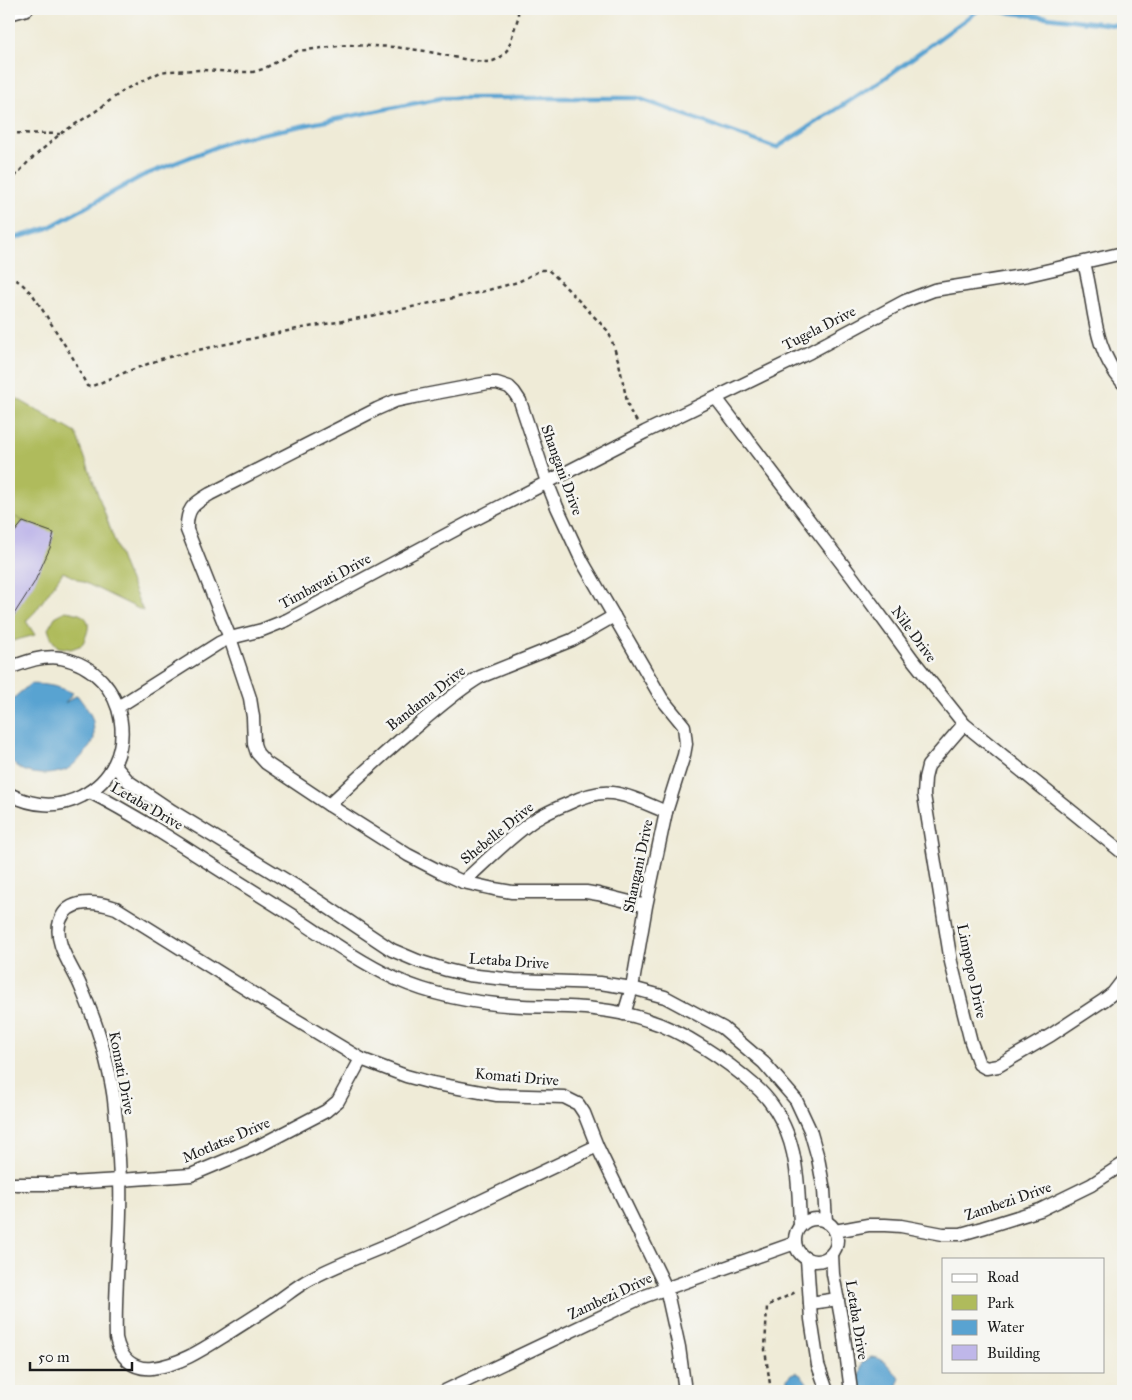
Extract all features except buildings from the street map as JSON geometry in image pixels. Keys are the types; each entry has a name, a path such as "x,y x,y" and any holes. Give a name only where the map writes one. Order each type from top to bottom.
{"street":[{"path":"9,14 27,9"},
{"name":"Tugela Drive","path":"547,482 810,352 905,301 926,292 1028,275 1123,253"},
{"path":"1084,262 1100,342 1110,366 1123,383"},
{"name":"Shangani Drive","path":"624,1014 632,988 646,906 666,812 684,755 686,744 684,726 662,700 582,561 557,507 520,401 514,392 497,383 476,385 396,401 195,503 190,509 186,521 187,530 230,638 250,698 254,744 266,763 408,855 439,872 463,882 512,892 592,893 646,906"},
{"name":"Nile Drive","path":"716,398 913,660 964,724 1123,853"},
{"name":"Timbavati Drive","path":"118,707 219,643 288,620 547,482"},
{"name":"Bandama Drive","path":"329,805 378,758 468,684 486,674 572,640 614,616"},
{"path":"9,668 33,658 60,658 85,667 105,684 118,707 122,726 120,746 114,765 103,780 90,792 74,800 58,804 41,804 25,801 9,794"},
{"name":"Limpopo Drive","path":"964,724 928,766 924,790 951,962 971,1042 979,1064 986,1068 998,1066 1051,1035 1104,1000 1113,993 1123,980"},
{"name":"Letaba Drive","path":"114,765 128,782 302,890 392,950 418,961 468,975 497,979 600,983 632,988 665,997 723,1028 764,1063 796,1100 810,1130 818,1158 824,1190 826,1222"},
{"name":"Letaba Drive","path":"90,792 170,837 342,948 405,983 428,991 476,1002 593,1009 624,1014 647,1019 681,1034 755,1086 772,1106 787,1132 791,1147 800,1226"},
{"name":"Shebelle Drive","path":"463,882 536,819 589,795 602,792 613,793 666,812"},
{"name":"Komati Drive","path":"597,1146 405,1237 314,1277 196,1354 174,1363 141,1368 128,1362 119,1351 116,1338 120,1180 114,1100 100,1036 79,983 63,951 60,940 60,922 65,912 74,906 84,903 101,903 116,908 361,1059 406,1076 432,1083 497,1095 556,1096 571,1099 578,1104 584,1113 597,1146 666,1288 679,1347 685,1391"},
{"name":"Motlatse Drive","path":"9,1184 50,1184 191,1175 255,1148 332,1107 338,1101 361,1059"},
{"name":"Zambezi Drive","path":"835,1231 868,1225 885,1225 943,1234 961,1234 1040,1210 1091,1185 1123,1164"},
{"path":"809,1219 821,1219 832,1225 837,1239 836,1247 832,1254 820,1260 806,1259 801,1255 797,1249 794,1237 800,1226 809,1219"},
{"name":"Zambezi Drive","path":"445,1391 645,1296 795,1243"},
{"name":"Letaba Drive","path":"832,1254 833,1274 851,1391"},
{"path":"806,1259 811,1319 818,1365 827,1391"},
{"path":"810,1302 838,1299"}],"path":[{"path":"9,183 28,161 60,134 124,90 152,76 167,71 253,72 263,69 297,51 347,45 395,47 486,62 500,58 508,49 518,18 518,9"},
{"path":"9,133 60,134"},
{"path":"9,276 22,284 33,295 73,358 87,386 90,387 161,359 287,331 474,294 528,278 544,269 554,275 606,330 611,338 618,358 630,411 645,432"},
{"path":"771,1391 765,1350 767,1306 800,1290 807,1280"}],"green space":[{"path":"9,394 76,433 124,567 143,611 63,572 35,612 26,621 35,635 9,642 9,622 36,578 53,538 16,517 23,522 9,539"},
{"path":"65,611 74,612 85,617 88,625 88,631 82,645 71,649 58,647 52,640 48,629 55,617"}],"water":[{"path":"30,684 52,686 73,693 65,703 77,695 92,718 93,742 83,756 66,770 51,774 27,772 14,764 9,758 9,702"},
{"path":"871,1357 880,1359 887,1364 900,1378 899,1388 904,1388 905,1391 858,1391 862,1363"},
{"path":"796,1372 805,1380 809,1391 787,1391 787,1378"}],"waterway":[{"path":"9,240 48,228 142,176 236,139 441,98 638,98 776,148 885,78 980,9 1123,26"}]}
